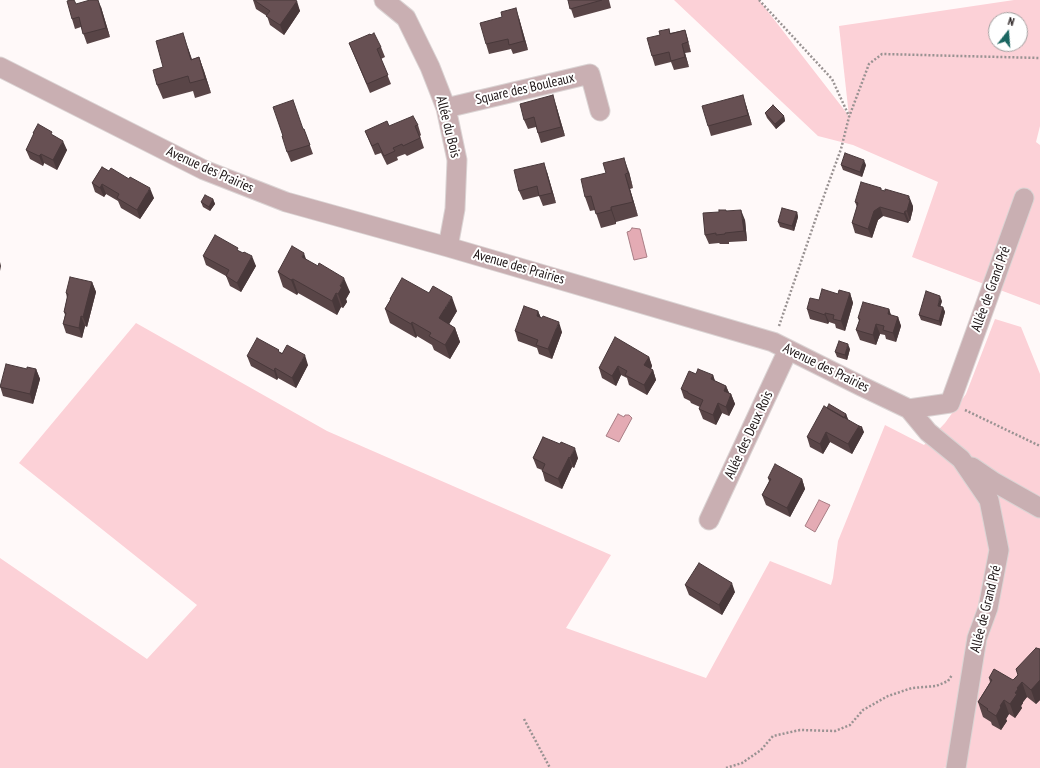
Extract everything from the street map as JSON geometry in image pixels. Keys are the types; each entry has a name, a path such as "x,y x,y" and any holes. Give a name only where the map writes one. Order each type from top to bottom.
{"street":[{"name":"Allée du Bois","path":"384,0 406,18 430,67 446,108 458,160 455,209 448,247"},
{"name":"Avenue des Prairies","path":"0,67 204,170 286,202 448,247 781,346 909,409"},
{"name":"Square des Bouleaux","path":"446,108 590,74 600,111"},
{"name":"Allée de Grand Pré","path":"950,403 1024,198"},
{"name":"Allée des Deux Rois","path":"709,520 781,346"},
{"path":"909,409 950,403"},
{"name":"Allée de Grand Pré","path":"909,409 928,432 961,459 989,500 999,550 988,608 977,638 956,768"},
{"path":"961,459 994,482 1040,508"}],"path":[{"path":"759,0 832,79 849,117"},
{"path":"781,346 817,216 841,149 849,117 869,64 882,54 1040,58"},
{"path":"950,403 1040,446"},
{"path":"726,768 742,763 761,750 774,736 800,730 835,732 850,726 863,710 888,696 912,688 936,686 948,681 952,675"},
{"path":"524,719 550,768"}],"shaded area":[{"path":"674,0 759,0 849,116 839,26 1014,0 1040,0 1040,126 1036,142 1040,145 1040,305 912,257 938,182 853,145 818,136"},
{"path":"632,228 640,229 647,257 634,260 627,232"},
{"path":"995,319 1021,327 1040,374 1040,768 0,768 0,558 147,659 197,605 19,463 136,323 327,431 611,555 566,628 706,678 770,561 831,585 838,541 885,425 924,445 945,423 966,394"},
{"path":"618,414 624,417 625,415 629,415 632,418 619,442 606,436"},
{"path":"819,500 830,505 815,532 805,526"}],"building":[{"path":"74,0 76,4 90,0 98,0 106,28 83,34 79,17 72,19 67,1"},
{"path":"254,0 297,1 280,25 266,16 270,11"},
{"path":"568,0 602,0 570,9"},
{"path":"516,8 524,41 509,45 508,39 486,44 480,23 502,17 501,12"},
{"path":"669,29 670,34 685,30 688,42 682,44 685,57 671,61 669,52 652,56 647,38 660,35 659,31"},
{"path":"183,33 191,60 199,57 205,79 190,83 188,76 157,85 153,70 163,67 156,41"},
{"path":"374,33 381,47 377,49 388,75 367,84 349,43"},
{"path":"553,95 561,127 538,133 534,117 524,120 520,104"},
{"path":"743,95 748,115 708,126 702,106"},
{"path":"293,100 310,145 287,152 273,107"},
{"path":"773,105 784,116 775,124 765,113"},
{"path":"413,116 418,125 415,126 420,138 403,146 402,144 393,148 395,151 384,156 378,143 372,146 365,131 387,121 389,126"},
{"path":"38,124 52,132 51,134 63,141 53,160 41,154 39,156 26,150"},
{"path":"845,153 864,160 860,172 841,165"},
{"path":"624,158 628,173 625,174 633,202 611,207 611,210 596,214 591,196 585,197 581,179 606,173 603,163"},
{"path":"544,163 552,193 539,196 537,186 519,191 514,170"},
{"path":"102,167 109,171 111,168 129,179 130,177 150,188 137,210 117,198 119,194 102,184 100,188 92,183"},
{"path":"861,182 881,188 881,190 885,191 885,189 909,196 908,199 910,200 907,211 905,211 904,214 880,207 874,211 868,229 852,223 858,203 855,202"},
{"path":"205,195 213,199 209,207 201,202"},
{"path":"782,208 797,212 792,226 778,222"},
{"path":"719,210 741,210 744,231 705,235 703,213 719,212"},
{"path":"215,235 238,248 237,250 252,256 237,283 226,276 229,270 203,256"},
{"path":"292,246 304,253 302,257 318,266 319,263 344,278 340,286 342,287 338,294 336,293 332,301 278,272"},
{"path":"70,277 92,282 83,317 81,316 79,328 63,324 68,294 66,293"},
{"path":"402,278 429,293 433,286 452,297 439,318 455,328 445,345 429,336 431,333 412,322 411,324 385,309"},
{"path":"822,289 838,294 839,290 850,293 841,321 833,319 834,315 825,313 825,315 807,309 810,298 819,300"},
{"path":"926,291 940,296 938,306 943,307 939,321 919,315"},
{"path":"863,302 889,309 888,314 898,317 893,333 883,330 884,326 876,324 873,335 856,330 860,319 858,318"},
{"path":"524,306 538,311 537,316 542,318 543,316 559,322 548,349 536,345 538,340 515,331"},
{"path":"615,337 649,357 644,365 653,370 644,385 625,375 627,371 618,366 612,376 599,368"},
{"path":"257,338 279,350 278,351 282,354 287,345 305,355 292,378 275,368 274,371 247,356"},
{"path":"839,341 848,344 845,355 835,352"},
{"path":"6,364 27,369 27,367 36,369 30,394 0,387"},
{"path":"698,369 713,375 711,379 726,386 724,391 731,394 726,407 718,403 713,415 699,409 703,400 681,389 689,371 696,374"},
{"path":"829,404 846,414 844,418 827,408"},
{"path":"824,406 859,426 848,444 826,432 820,444 807,437"},
{"path":"543,437 575,448 558,479 542,471 545,464 533,458"},
{"path":"775,464 802,479 787,508 762,495 771,479 768,478"},
{"path":"699,563 732,583 719,605 685,585"},
{"path":"1036,648 1040,649 1040,680 1031,690 1022,682 1017,688 1018,689 1015,693 1017,694 1010,704 1004,700 996,716 978,702 992,680 989,678 994,669 1013,680 1018,675 1016,669"}]}
